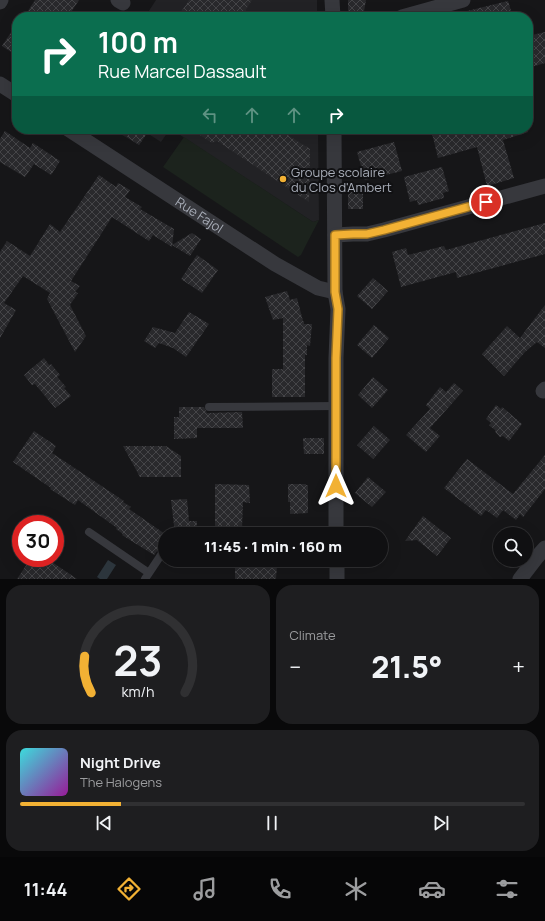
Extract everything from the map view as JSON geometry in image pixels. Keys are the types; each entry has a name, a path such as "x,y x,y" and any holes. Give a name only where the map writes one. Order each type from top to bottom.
{"street":[{"path":"332,0 333,12"},
{"path":"420,12 463,0"},
{"path":"0,84 12,92"},
{"name":"Rue Fajol","path":"76,134 275,264 318,288 335,292"},
{"path":"334,134 335,292 338,309 336,358 336,527"},
{"path":"335,235 367,234 545,186"},
{"path":"520,579 545,548"},
{"path":"336,567 337,579"}],"lane":[{"path":"210,407 336,406"},
{"path":"89,532 147,576 158,560"}],"shaded area":[{"path":"156,0 317,0 317,12 148,12"},
{"path":"120,134 146,134 139,145"},
{"path":"149,134 167,134 161,142"},
{"name":"Groupe scolaire du Clos d'Ambert","path":"179,134 318,134 319,220 313,222"},
{"path":"184,137 313,222 319,220 301,255 298,257 163,167"},
{"path":"108,560 116,565 107,579 100,579 97,577"}],"building":[{"path":"35,0 79,0 71,12 27,12"},
{"path":"189,0 252,0 244,12 181,12"},
{"path":"348,0 366,0 364,12 348,12"},
{"path":"508,1 511,12 463,12"},
{"path":"12,31 12,53 2,46"},
{"path":"545,32 545,63 533,67 533,35"},
{"path":"5,131 30,148 33,143 60,161 51,175 34,164 25,177 0,162 0,139"},
{"path":"129,134 147,134 139,145 127,137"},
{"path":"198,134 286,134 310,149 309,202 217,141 212,143"},
{"path":"432,134 522,134 503,140 514,178 487,186 477,147 438,158"},
{"path":"394,142 402,171 365,180 357,152"},
{"path":"442,167 449,191 443,193 444,198 418,205 417,200 410,202 404,177"},
{"path":"99,175 116,187 118,183 130,190 125,197 142,207 140,209 174,229 172,247 153,235 149,241 112,217 71,281 80,286 75,292 78,293 70,305 86,336 75,352 47,299 50,293 23,276 4,303 16,310 0,338 0,252 7,241 30,256 50,224 60,232"},
{"path":"348,184 363,184 363,209 348,209"},
{"path":"545,223 545,254 457,278 456,272 401,287 392,252 406,248 408,255 444,246 446,250"},
{"path":"192,233 201,239 190,256 172,245"},
{"path":"197,255 218,270 202,293 181,279"},
{"path":"373,278 388,291 372,309 357,296"},
{"path":"287,291 290,300 297,298 304,324 312,324 310,346 307,345 307,355 305,355 305,397 272,397 272,369 283,369 283,318 273,320 265,297"},
{"path":"545,305 545,348 537,342 525,352 504,376 482,354 507,326 520,338"},
{"path":"189,312 209,324 186,357 173,348 159,343 155,348 144,341 153,327 175,333"},
{"path":"374,325 389,338 372,358 357,345"},
{"path":"44,358 60,375 57,377 66,387 64,388 71,396 55,408 35,384 32,385 24,375"},
{"path":"373,377 388,390 372,408 358,395"},
{"path":"454,383 463,391 430,428 440,436 426,452 406,435 430,409 426,405 440,387 446,392"},
{"path":"496,405 501,409 502,407 522,424 509,441 503,436 500,437 489,425 491,423 486,419"},
{"path":"179,407 204,407 207,413 242,412 243,428 197,428 197,438 174,439 174,417 179,417"},
{"path":"374,426 390,440 373,459 357,445"},
{"path":"34,431 56,446 52,453 124,501 123,502 131,507 129,509 158,529 158,550 154,555 122,535 123,534 116,529 117,528 78,500 75,505 13,462"},
{"path":"303,438 324,438 324,454 304,454"},
{"path":"123,446 166,446 181,456 181,477 140,477"},
{"path":"545,455 545,489 523,517 520,514 516,520 503,510 497,518 486,510 481,516 444,488 467,459 513,494"},
{"path":"368,477 386,492 372,507 355,493"},
{"path":"215,484 249,485 250,503 243,502 242,527 215,527"},
{"path":"288,484 308,485 308,513 290,514"},
{"path":"187,499 189,521 197,521 197,527 174,527 171,500"},
{"path":"423,516 451,538 437,556 417,540 405,541"},
{"path":"25,567 59,567 77,579 17,579"},
{"path":"235,567 277,567 276,579 235,579"}],"place":[{"name":"Groupe scolaire du Clos d'Ambert","path":"283,179"}],"route":[{"path":"336,486 336,358 338,309 335,292 335,235 367,234 486,202"}]}
